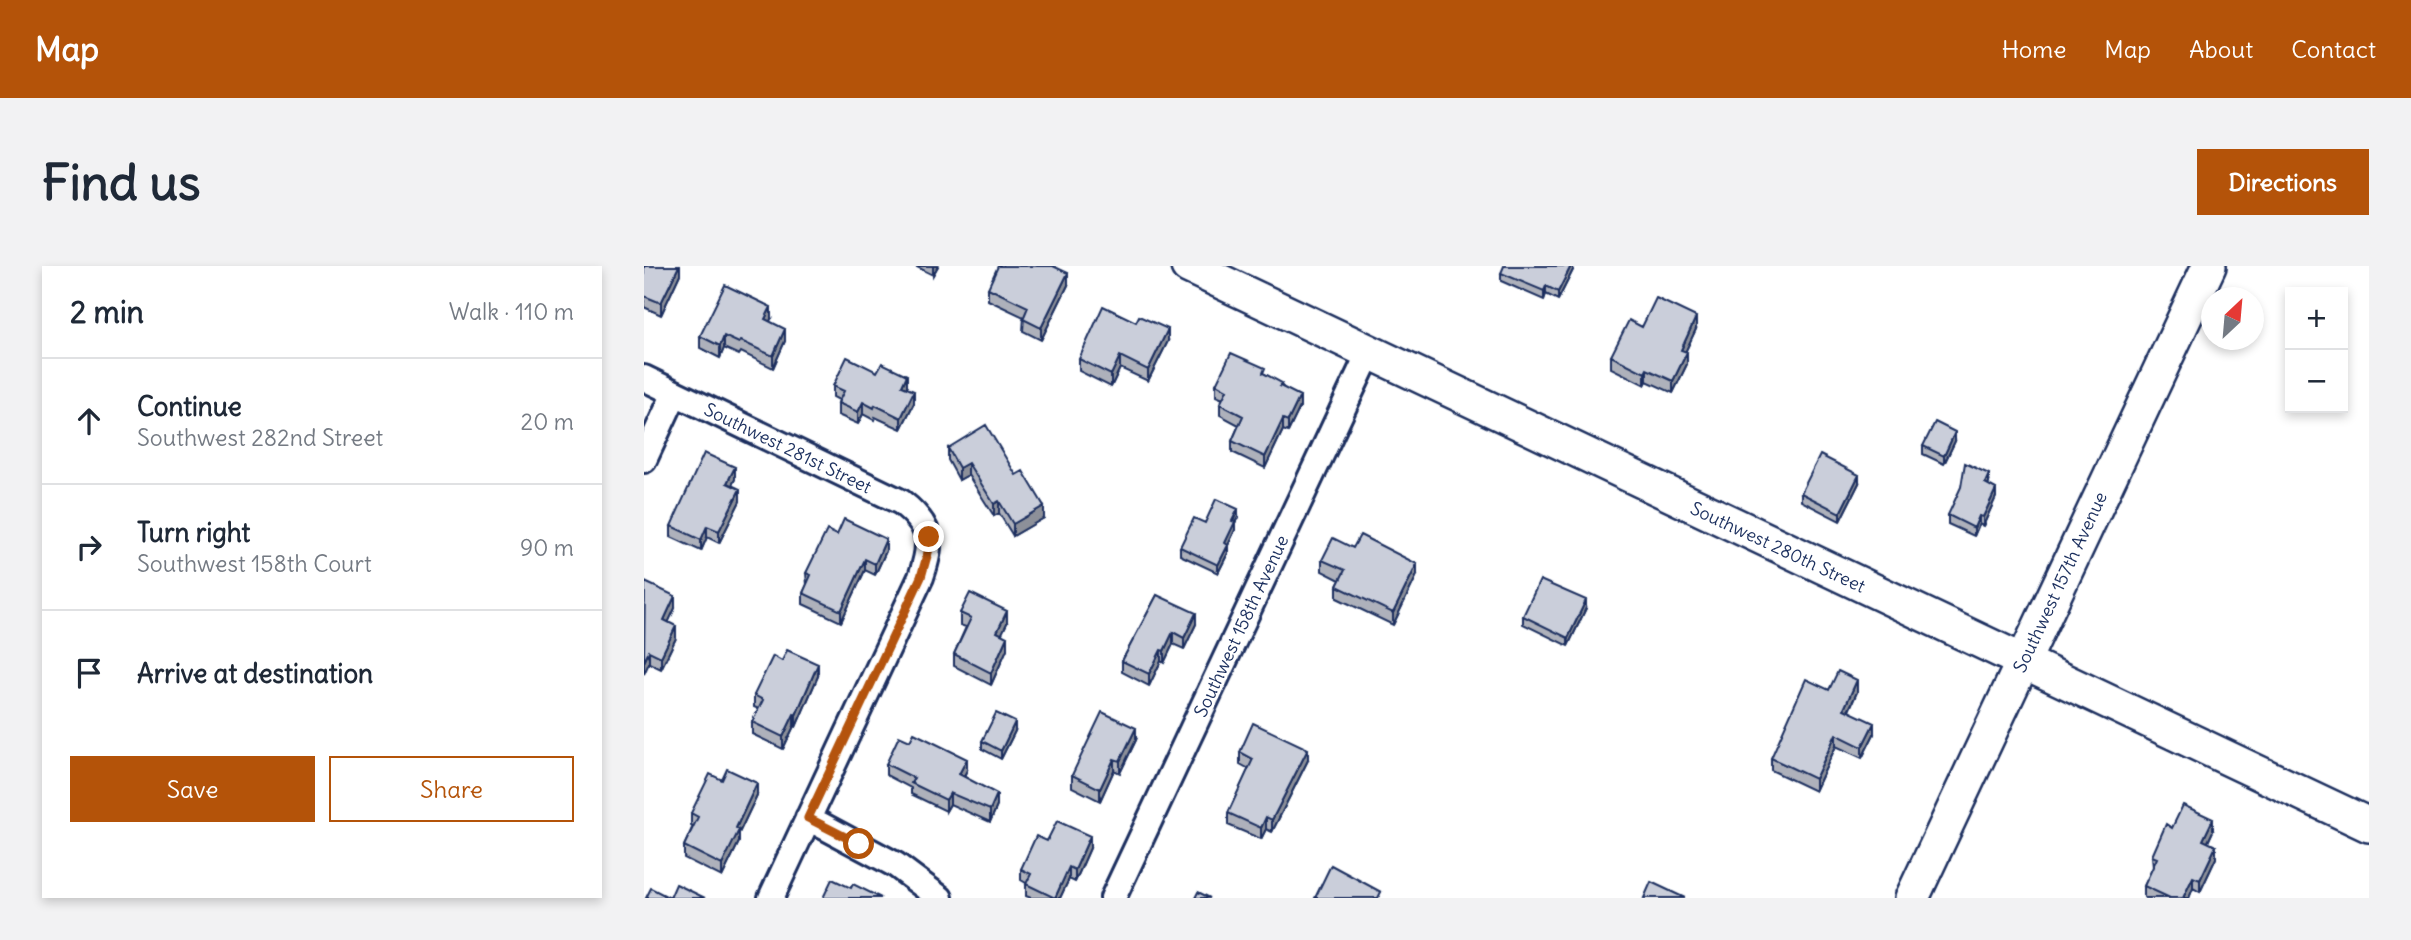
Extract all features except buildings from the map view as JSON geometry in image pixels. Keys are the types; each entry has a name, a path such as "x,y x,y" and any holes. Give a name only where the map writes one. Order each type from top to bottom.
{"street":[{"name":"Southwest 280th Street","path":"1188,266 2369,825"},
{"name":"Southwest 157th Avenue","path":"1912,898 2208,266"},
{"name":"Southwest 158th Avenue","path":"1113,898 1369,353"},
{"name":"Southwest 281st Street","path":"644,378 901,502 926,527 929,549 921,577 808,818"},
{"path":"644,460 675,393"},
{"path":"771,898 808,818 896,864 940,898"}],"route":[{"path":"859,844 808,818 921,577 929,549 929,537"}]}
